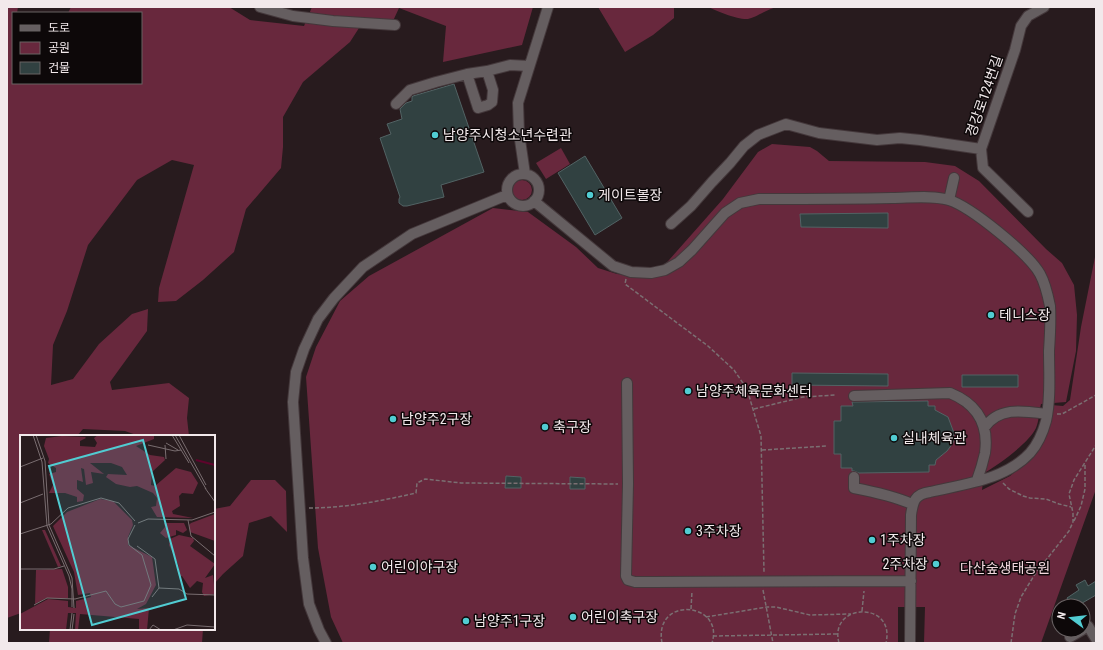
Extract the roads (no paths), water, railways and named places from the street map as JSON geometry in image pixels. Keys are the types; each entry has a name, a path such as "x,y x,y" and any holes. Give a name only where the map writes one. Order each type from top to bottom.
{"street":[{"path":"260,7 293,16 333,21 395,24"},
{"path":"525,174 519,133 518,103 548,7"},
{"name":"경강로124번길","path":"1028,212 983,168 981,149 1015,50 1021,26 1028,16 1044,7"},
{"path":"396,104 410,90 436,82 510,65 530,66"},
{"path":"467,74 478,108 492,102 493,90 487,71"},
{"path":"671,224 691,206 744,146 758,135 786,124 819,133 877,140 900,138 981,149"},
{"path":"525,174 531,176 538,184 539,194 528,206 518,206 509,200 506,189 511,179 515,176 525,174"},
{"path":"949,200 954,178"},
{"path":"326,643 319,630 309,604 303,558 293,402 296,372 304,349 318,319 334,298 363,267 412,234 507,195"},
{"path":"534,201 613,266 631,272 652,273 665,270 679,262 692,250 725,213 740,203 759,199 922,197 949,200 965,208 998,233 1029,260 1040,274 1050,306 1049,397 1047,414 1041,435 1031,452 1010,469 996,475 922,493 912,504 910,526 910,643"},
{"path":"627,382 628,484 626,576 628,580 635,582 911,581"},
{"path":"854,396 950,393 963,399 976,412 984,428 985,452 977,480"},
{"path":"984,428 990,420 1000,414 1020,411 1047,414"},
{"path":"854,477 854,488 894,497 912,504"}],"place":[{"name":"남양주시청소년수련관","path":"435,135"},
{"name":"게이트볼장","path":"590,195"},
{"name":"테니스장","path":"991,315"},
{"name":"남양주체육문화센터","path":"688,391"},
{"name":"남양주2구장","path":"393,419"},
{"name":"축구장","path":"545,427"},
{"name":"실내체육관","path":"894,438"},
{"name":"3주차장","path":"688,531"},
{"name":"1주차장","path":"872,540"},
{"name":"2주차장","path":"936,564"},
{"name":"어린이야구장","path":"373,567"},
{"name":"어린이축구장","path":"573,617"},
{"name":"남양주1구장","path":"466,621"}],"park label":[{"name":"다산숲생태공원","path":"1005,568"}]}
